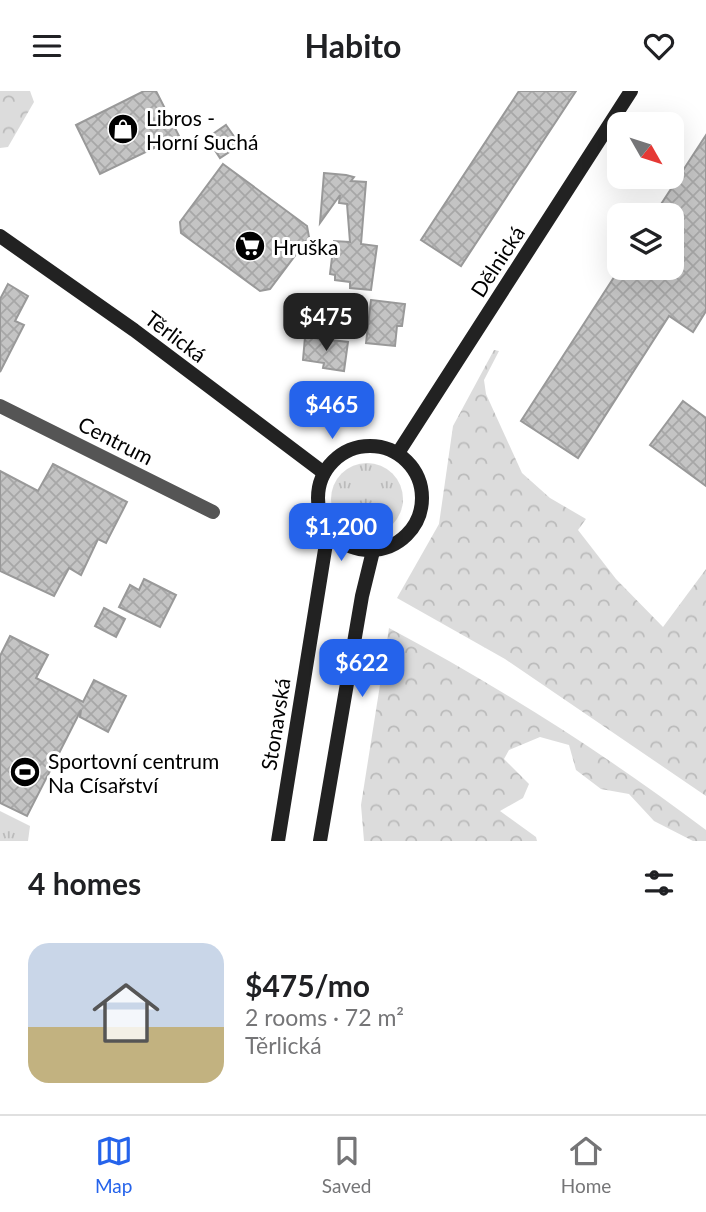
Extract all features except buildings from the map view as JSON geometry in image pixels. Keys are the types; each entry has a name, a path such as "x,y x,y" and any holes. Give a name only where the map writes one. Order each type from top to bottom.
{"main road":[{"name":"Dělnická","path":"398,453 631,91"},
{"name":"Těrlická","path":"0,236 134,330 324,474"},
{"path":"382,447 398,453 419,478 423,494 415,527 404,539 390,547 373,551 348,547 328,531 318,509 319,484 324,474 334,460 356,448 382,447"},
{"name":"Stonavská","path":"278,841 328,531"},
{"path":"320,841 362,596 373,551"}],"street":[{"name":"Centrum","path":"0,405 213,512"}],"green space":[{"path":"0,91 30,91 34,102 8,147 0,148"},
{"path":"494,350 499,351 484,380 486,394 522,473 550,498 586,519 578,530 616,579 663,627 706,569 706,796 505,659 397,598 439,524 453,426"},
{"path":"367,463 387,469 397,479 403,499 397,519 387,529 367,535 347,529 337,519 331,499 337,479 347,469"},
{"path":"389,628 512,698 590,748 706,830 706,841 693,841 654,821 629,794 601,789 576,770 569,745 540,737 509,750 504,759 529,784 523,798 500,811 536,837 537,841 364,841 361,805"},
{"path":"0,811 30,826 28,841 0,841"}],"place":[{"name":"Libros - Horní Suchá","path":"123,129"},
{"name":"Hruška","path":"250,246"},
{"name":"Sportovní centrum Na Císařství","path":"25,772"}]}
